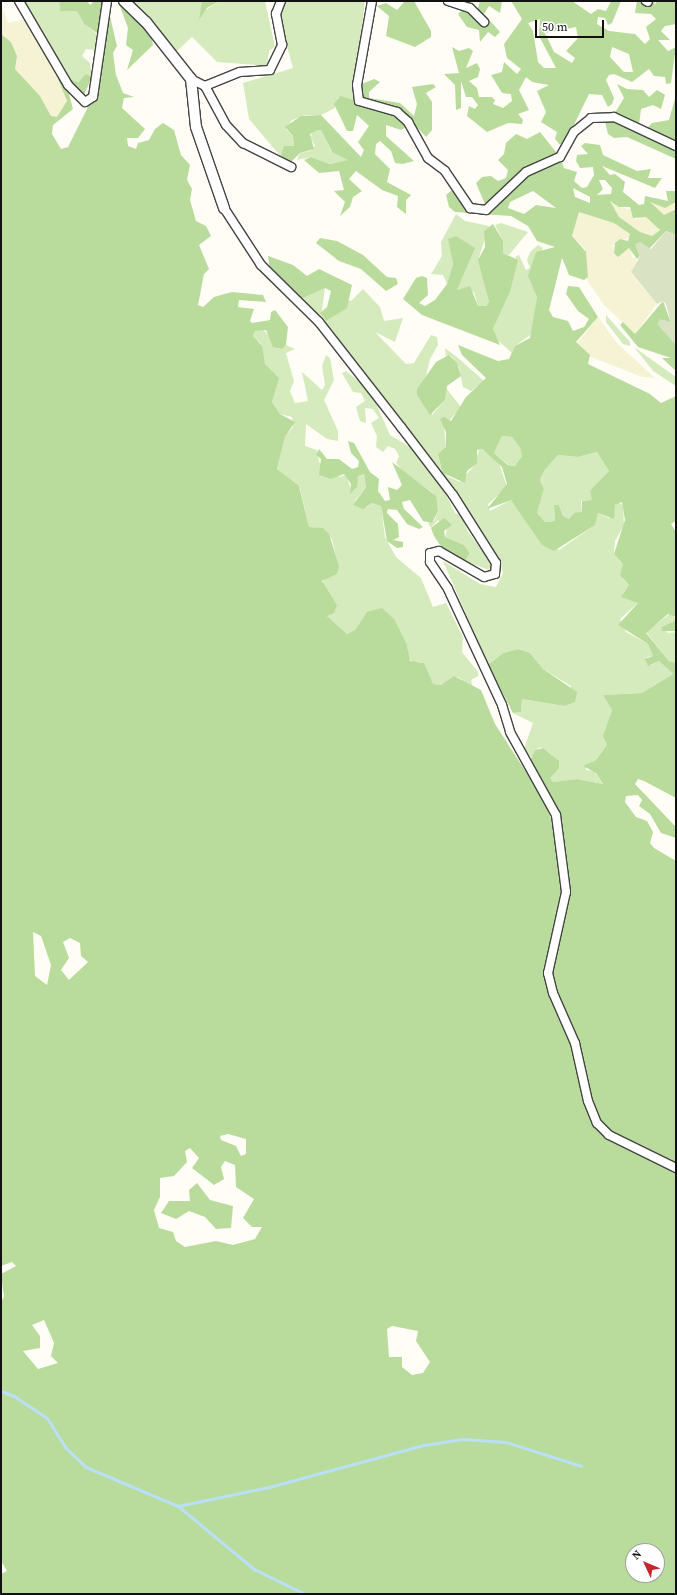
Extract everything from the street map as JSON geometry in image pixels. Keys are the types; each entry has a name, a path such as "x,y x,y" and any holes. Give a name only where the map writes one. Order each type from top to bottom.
{"street":[{"path":"19,1 68,85 85,102 93,97 107,1"},
{"path":"124,1 146,22 191,79 205,86 226,125 243,143 291,167"},
{"path":"205,86 240,72 270,70 282,45 276,14 281,1"},
{"path":"372,1 357,85 359,101 397,112 408,122 428,158 445,171 470,208 486,210 526,172 560,157 574,132 590,118 614,117 676,146"},
{"path":"448,1 470,8 484,22"},
{"path":"191,79 196,126 224,208 261,265 319,322 402,427 453,495 496,563 495,574 484,577 439,551 430,553 430,562 448,589 502,705 510,732 556,815 566,892 549,968 552,993 575,1043 588,1101 597,1123 609,1135 676,1168"}],"shaded area":[{"path":"1,4 8,23 25,19 66,94 66,105 57,117 51,116 40,96 15,69 17,56 11,42 1,34"},
{"path":"612,200 619,207 633,210 635,219 646,217 660,230 652,236 640,232 619,217 610,205"},
{"path":"652,201 669,206 676,202 676,209 664,215 652,206"},
{"path":"579,212 615,223 632,236 613,245 614,253 620,255 626,248 631,249 632,257 637,259 631,273 657,304 635,334 604,305 587,280 585,249 572,236"},
{"path":"598,317 617,343 655,378 642,377 591,357 576,345"}],"green space":[{"path":"22,1 59,1 60,11 77,11 84,24 98,35 97,50 86,49 82,56 90,63 92,77 80,82 69,79"},
{"path":"59,1 86,1 91,5 93,1 112,1 108,8 117,46 113,53 116,75 123,93 134,97 124,98 122,108 145,129 138,138 127,138 128,146 136,149 138,143 149,140 155,129 163,123 174,130 181,155 190,165 187,180 192,189 190,200 196,221 206,226 211,236 199,245 209,269 204,274 198,305 203,307 214,297 232,292 263,295 266,302 239,300 238,307 254,309 250,321 252,323 270,320 271,312 275,310 288,327 286,345 282,349 273,347 266,330 255,331 253,336 262,346 265,364 279,378 272,402 280,414 295,422 285,437 277,469 299,486 309,527 323,528 329,534 339,566 337,574 322,581 337,605 334,613 327,616 347,634 355,630 367,612 382,608 395,620 407,645 410,661 424,663 433,684 441,685 454,676 481,690 495,724 544,800 555,830 561,822 556,806 529,763 535,750 543,748 559,761 559,768 550,778 553,782 577,779 603,784 596,773 583,766 596,760 607,745 603,736 612,710 603,695 642,693 673,674 659,661 648,666 645,659 653,656 648,644 618,625 638,603 621,597 629,585 620,575 623,564 614,554 625,520 622,502 615,505 614,519 598,513 595,525 554,551 542,545 511,500 487,509 507,484 502,467 482,449 477,450 477,463 467,471 465,483 443,473 438,454 446,447 446,432 440,419 444,417 451,421 466,397 486,378 462,355 458,345 498,361 509,359 515,346 530,338 537,297 528,276 536,252 555,247 537,241 528,226 511,216 455,212 449,207 446,195 452,190 473,203 485,204 476,183 482,177 491,176 498,181 506,178 508,170 498,160 504,154 506,143 516,134 527,139 540,132 560,157 564,168 577,172 574,181 582,188 587,187 594,175 593,167 580,168 576,161 577,155 588,154 581,146 585,143 600,145 603,155 637,171 651,169 648,178 662,178 655,188 602,166 610,175 615,174 625,182 623,192 639,205 644,204 645,196 668,201 666,191 676,191 676,202 665,208 650,202 664,215 676,209 676,235 666,231 649,249 640,242 636,246 640,256 637,259 629,248 618,257 614,253 615,243 620,239 628,241 630,234 614,223 579,212 572,236 586,252 588,277 584,280 569,275 562,258 549,310 553,317 568,321 573,331 584,327 589,319 578,311 566,294 568,286 579,287 598,317 576,342 590,355 588,364 650,394 661,403 676,396 676,521 671,524 676,532 676,617 668,614 646,633 669,661 676,663 676,798 644,781 638,779 635,784 676,827 676,838 661,833 650,814 639,806 642,800 638,795 626,796 625,802 636,817 647,821 653,832 650,843 654,848 676,861 676,1594 1,1594 1,1574 7,1571 1,1561 1,1302 4,1297 1,1274 16,1266 12,1262 1,1266 1,34 11,42 17,56 15,69 40,96 51,116 57,117 67,101 56,74 68,90 73,109 53,125 52,134 61,149 68,147 96,91 104,38 84,24 77,11 60,11","holes":["599,180 605,180 612,188 611,194 597,195 603,189","573,188 590,197 590,203 575,197","533,191 556,208 536,205 524,214 508,208 510,202","610,201 619,207 630,207 633,218 646,217 660,230 652,236 640,232 619,217","502,436 512,437 520,448 522,456 515,466 508,465 494,453","597,452 609,471 590,491 592,500 582,501 582,512 574,513 569,519 563,516 559,505 554,505 555,521 545,522 537,513 544,489 540,480 544,471 558,455 578,457","33,932 41,936 51,965 47,985 35,976","70,938 80,943 81,956 88,962 69,980 61,970 69,958 63,942","228,1134 246,1139 246,1154 241,1156 236,1146 221,1140 220,1136","190,1148 199,1158 192,1168 214,1185 224,1179 221,1167 225,1161 235,1165 236,1187 254,1199 243,1218 252,1227 262,1227 255,1239 233,1245 216,1241 185,1247 176,1241 173,1232 159,1228 154,1210 160,1197 160,1178 174,1176 187,1162 185,1151","44,1320 54,1343 51,1356 58,1363 38,1369 23,1351 40,1348 40,1336 32,1325","392,1326 418,1331 416,1341 430,1362 423,1373 412,1375 402,1367 402,1357 389,1357 387,1329"]},
{"path":"118,1 146,22 159,27 152,39 153,45 127,70 133,50 126,45 128,28"},
{"path":"130,1 202,1 206,10 220,1 265,1 275,47 269,51 267,66 217,62 192,37 177,51 158,32 159,27"},
{"path":"202,1 220,1 207,8 199,20"},
{"path":"283,1 365,1 353,100 338,97 335,108 321,115 305,115 292,120 286,129 293,136 294,146 284,146 283,159 249,119 243,83 293,68 280,21"},
{"path":"405,1 414,1 431,31 431,37 415,47 386,36 389,16 377,6 386,3 397,10"},
{"path":"480,1 502,1 500,13 489,6 484,14 500,32 495,37 488,32 480,42 479,30 467,27 458,14 465,8 477,11"},
{"path":"511,1 572,1 591,14 598,9 606,11 611,1 621,1 612,23 608,25 605,18 598,17 597,24 609,31 635,34 645,44 650,39 646,27 656,19 651,14 635,13 637,1 654,1 655,5 657,1 676,1 676,24 665,26 661,31 670,40 658,40 668,51 676,47 671,83 666,84 665,77 654,76 649,69 632,82 614,74 609,75 606,80 614,98 612,104 608,107 602,95 589,94 570,133 560,145 555,139 557,132 541,122 546,112 537,91 549,85 532,82 526,77 519,90 529,110 518,114 523,120 522,124 508,123 487,132 467,116 469,106 475,109 478,105 472,97 466,97 461,81 461,108 456,110 455,85 444,74 459,73 452,47 459,51 469,48 473,51 466,68 477,63 480,69 478,77 469,81 477,88 479,97 492,97 495,100 493,104 503,108 512,101 511,94 502,93 491,75 502,72 504,62 517,74 521,69 507,58 504,44 522,19","holes":["540,19 539,36 556,68 544,68 538,62 533,31 528,23","576,27 578,38 566,51 575,58 572,63 554,52 545,33","612,47 629,54 633,72 624,72 610,57"]},
{"path":"86,74 92,77 83,97 69,79 79,82"},
{"path":"374,79 380,82 369,92 369,98 400,103 414,116 417,104 412,87 433,84 436,87 426,93 432,102 432,130 426,137 413,123 401,130 386,125 386,136 414,161 403,164 395,163 391,151 380,141 376,144 375,154 390,169 387,182 411,195 406,200 406,214 397,207 398,196 382,190 356,171 349,179 362,191 353,197 350,207 340,216 345,202 334,191 344,190 339,171 319,173 304,160 311,157 330,164 348,160 332,152 321,130 317,130 310,134 314,149 300,153 290,163 281,155 284,146 294,146 293,136 285,127 301,116 321,115 361,157 364,150 358,142 369,126 357,115 353,131 347,131 334,104 340,96 357,101 362,99 362,84"},
{"path":"617,84 627,89 643,90 649,97 657,90 665,95 661,109 653,105 641,109 639,125 646,130 652,123 669,120 676,95 676,159 627,137 614,138 608,134 603,113 616,111 624,98"},
{"path":"312,130 321,130 331,151 349,160 330,164 311,157 297,160 300,153 310,151 315,146 311,138"},
{"path":"456,214 465,221 489,226 479,257 489,302 485,307 478,306 474,292 457,290 474,248 461,240 449,242 453,264 447,284 443,275 431,274 442,256 441,242"},
{"path":"501,223 528,232 509,255 503,253 503,241 495,225"},
{"path":"493,224 503,241 503,253 518,260 510,292 493,329 500,345 422,315 403,299 416,278 422,276 427,278 428,295 419,303 425,306 435,300 447,284 453,264 448,239 456,236 475,248 457,290 470,286 478,306 486,306 489,302 478,260 485,247 484,231"},
{"path":"666,231 676,235 676,345 657,324 660,319 671,323 666,304 663,301 657,304 631,272 640,256 635,244 640,242 651,249"},
{"path":"320,238 337,241 363,255 387,277 396,278 398,284 386,291 361,269 339,261 316,243"},
{"path":"538,245 543,248 529,274 537,297 533,333 515,346 512,353 493,336 493,329 510,292 516,256 519,255 526,270 530,268 527,260 530,252"},
{"path":"268,256 293,265 307,276 319,269 352,285 347,308 326,321 320,313 327,307 331,291 325,288 301,299 270,270"},
{"path":"325,288 321,317 326,321 347,306 346,299 351,301 363,289 380,307 384,321 403,318 395,342 375,332 406,364 414,363 431,335 437,337 438,345 430,359 425,380 432,415 445,400 446,388 461,407 444,427 446,447 440,459 447,476 460,482 473,467 480,448 499,463 507,487 488,504 490,511 511,500 538,537 559,550 592,527 598,513 609,518 617,502 623,505 624,525 615,541 614,554 623,564 623,579 629,585 623,594 638,603 620,619 626,632 648,644 653,656 647,657 651,665 659,661 673,674 642,693 603,695 612,710 604,734 607,745 596,760 586,765 586,770 594,771 603,784 577,779 553,782 549,778 552,755 541,747 535,750 532,758 524,749 533,723 513,713 521,712 522,699 564,706 571,686 543,669 530,653 518,649 503,653 488,665 443,561 480,584 496,587 503,573 499,559 454,491 301,299"},
{"path":"663,301 671,323 663,320 676,345 676,371 662,358 671,358 638,347 620,325 623,322 635,334"},
{"path":"606,315 630,342 630,346 623,344 606,322"},
{"path":"263,329 279,349 286,345 295,349 286,353 294,381 290,391 295,403 308,401 302,372 322,390 325,385 322,366 326,355 330,358 334,380 324,400 338,431 338,441 327,439 306,424 305,446 317,450 319,462 339,477 346,475 352,492 358,476 364,474 366,487 355,501 367,507 372,503 381,506 385,537 396,557 421,578 433,607 446,603 463,637 462,652 478,672 478,676 471,680 473,688 458,677 441,685 433,684 421,662 413,662 408,658 408,648 395,620 365,615 355,630 347,634 327,616 336,603 322,587 324,579 332,576 337,561 332,539 320,528 309,527 300,488 277,469 285,437 293,427 292,417 280,414 272,402 277,383 264,362 261,344 253,336 255,331"},
{"path":"634,347 676,377 676,386 653,371"},
{"path":"445,348 484,381 471,391 463,387 459,367 451,356 446,357"},
{"path":"449,355 457,363 461,376 447,386 445,400 430,415 417,395 417,389 436,362"},
{"path":"346,371 370,390 390,435 413,449 442,486 455,513 462,516 468,532 486,555 491,564 489,570 465,561 470,553 464,545 445,537 447,529 438,520 431,528 428,523 434,521 438,511 433,493 404,473 396,463 399,456 395,449 388,446 383,452 376,447 377,436 371,423 379,418 373,409 365,408 366,423 360,421 356,407 365,401 361,393 353,392 342,373"},
{"path":"502,436 512,437 520,448 522,456 515,466 509,465 494,453"},
{"path":"348,441 354,443 370,472 379,479 378,491 385,501 390,500 388,487 397,490 402,485 392,462 436,496 438,511 432,523 423,521 410,500 402,502 404,509 423,527 419,529 407,524 397,510 388,509 387,513 398,524 399,537 393,540 403,542 403,547 397,548 387,541 381,506 372,503 363,509 353,505 366,487 364,474 358,476 357,487 350,494 351,484 344,474 331,479 319,475 321,459 316,455 319,449 327,459 339,459 352,469 358,467 359,461 351,453"},
{"path":"597,452 609,471 595,487 592,500 581,501 582,512 569,519 563,516 559,505 554,505 555,521 545,522 537,513 544,489 540,480 544,471 558,455 578,457"},
{"path":"444,518 452,525 444,531 445,537 464,545 470,553 465,561 440,545 434,536 431,528"},
{"path":"671,613 676,620 662,627 668,633 676,632 676,663 669,661 646,632"},
{"path":"676,620 676,631 661,631 662,627"},
{"path":"518,649 530,653 543,669 577,692 575,702 564,706 522,699 521,712 513,713 488,665 503,653"},
{"path":"197,1183 210,1200 233,1206 231,1228 216,1229 205,1217 189,1211 176,1219 161,1213 169,1201 190,1201 189,1190"}],"waterway":[{"path":"1,1391 14,1396 47,1418 66,1448 86,1467 178,1506 254,1569 305,1594"},
{"path":"178,1506 269,1487 424,1445 463,1439 506,1442 581,1466"}]}
